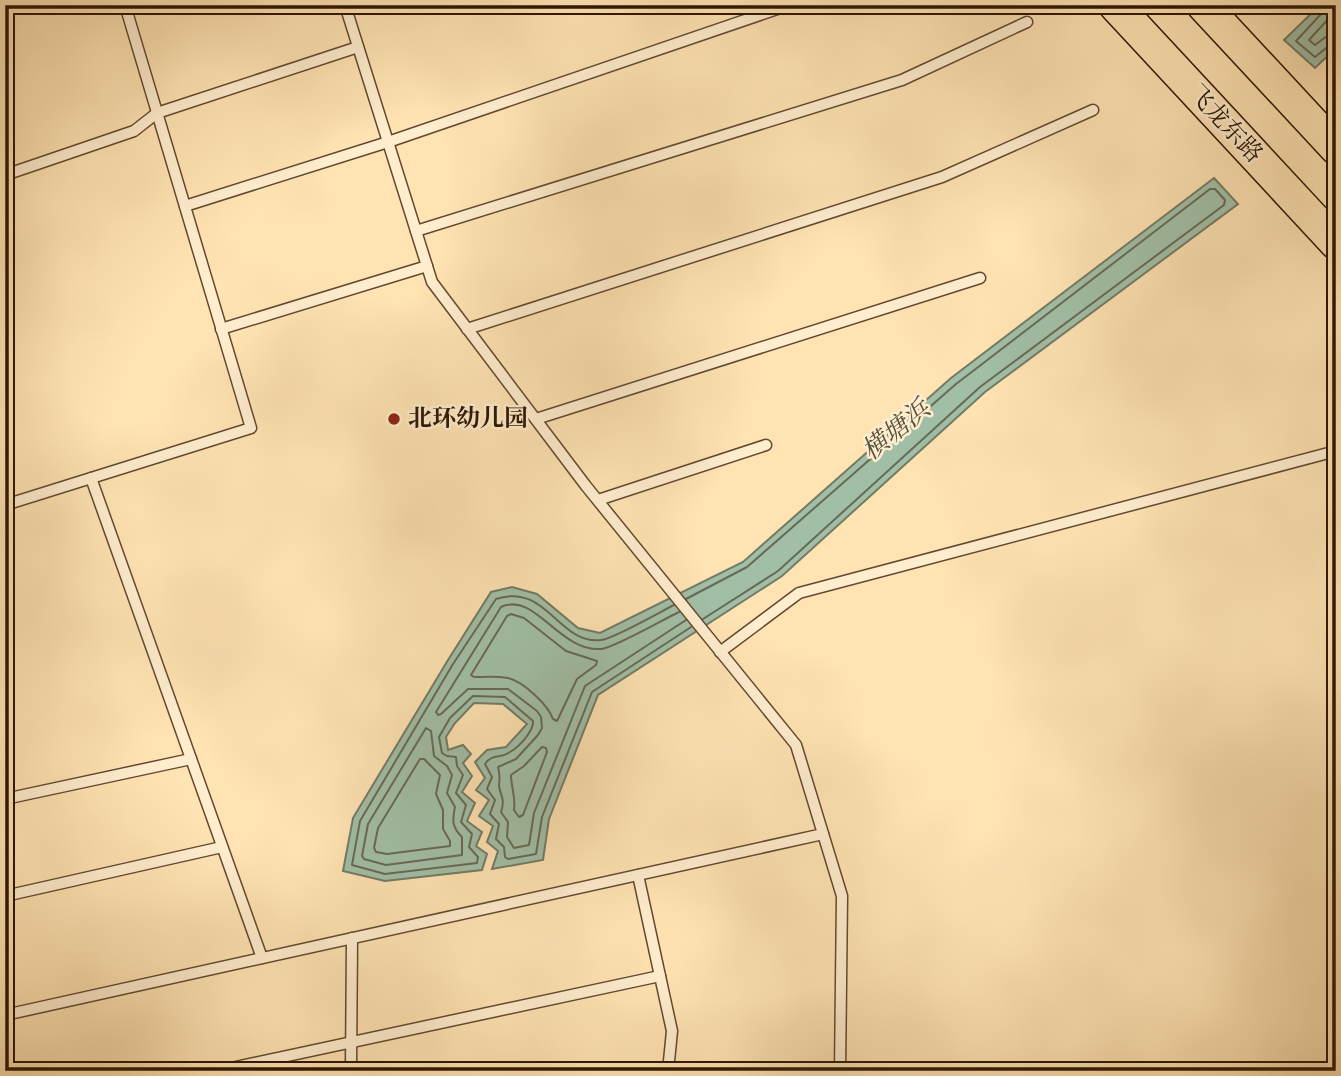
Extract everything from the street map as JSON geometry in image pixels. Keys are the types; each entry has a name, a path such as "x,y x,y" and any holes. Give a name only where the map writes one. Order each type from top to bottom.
{"main road":[{"name":"飞龙东路","path":"1115,5 1336,243"},
{"path":"1203,5 1336,148"}],"lane":[{"path":"5,505 251,428 125,5"},
{"path":"345,5 432,282 598,500 796,745 842,896 840,1071"},
{"path":"184,206 388,142 789,5"},
{"path":"416,231 902,80 1027,22"},
{"path":"5,175 134,131 157,113 358,47"},
{"path":"467,329 942,177 1093,110"},
{"path":"221,329 427,266"},
{"path":"536,419 980,278"},
{"path":"598,500 766,445"},
{"path":"720,652 799,593 1336,451"},
{"path":"91,478 262,958"},
{"path":"5,799 191,759"},
{"path":"5,1015 823,834"},
{"path":"5,896 222,847"},
{"path":"638,875 672,1031 668,1071"},
{"path":"351,1071 352,938"},
{"path":"217,1071 660,976"}],"water":[{"path":"1320,5 1336,5 1336,48 1315,68 1284,40"},
{"name":"横塘浜","path":"1214,178 1238,204 985,392 782,576 598,695 549,819 543,860 492,869 498,851 487,842 493,826 479,816 489,800 476,790 485,778 475,762 487,750 506,747 527,724 503,704 474,703 446,737 448,750 463,745 471,754 463,763 472,776 462,792 475,803 467,821 482,832 476,846 487,854 482,870 385,881 343,871 353,818 491,592 512,587 537,594 578,628 600,633 743,562 951,378"}],"place":[{"name":"北环幼儿园","path":"394,419"}]}
